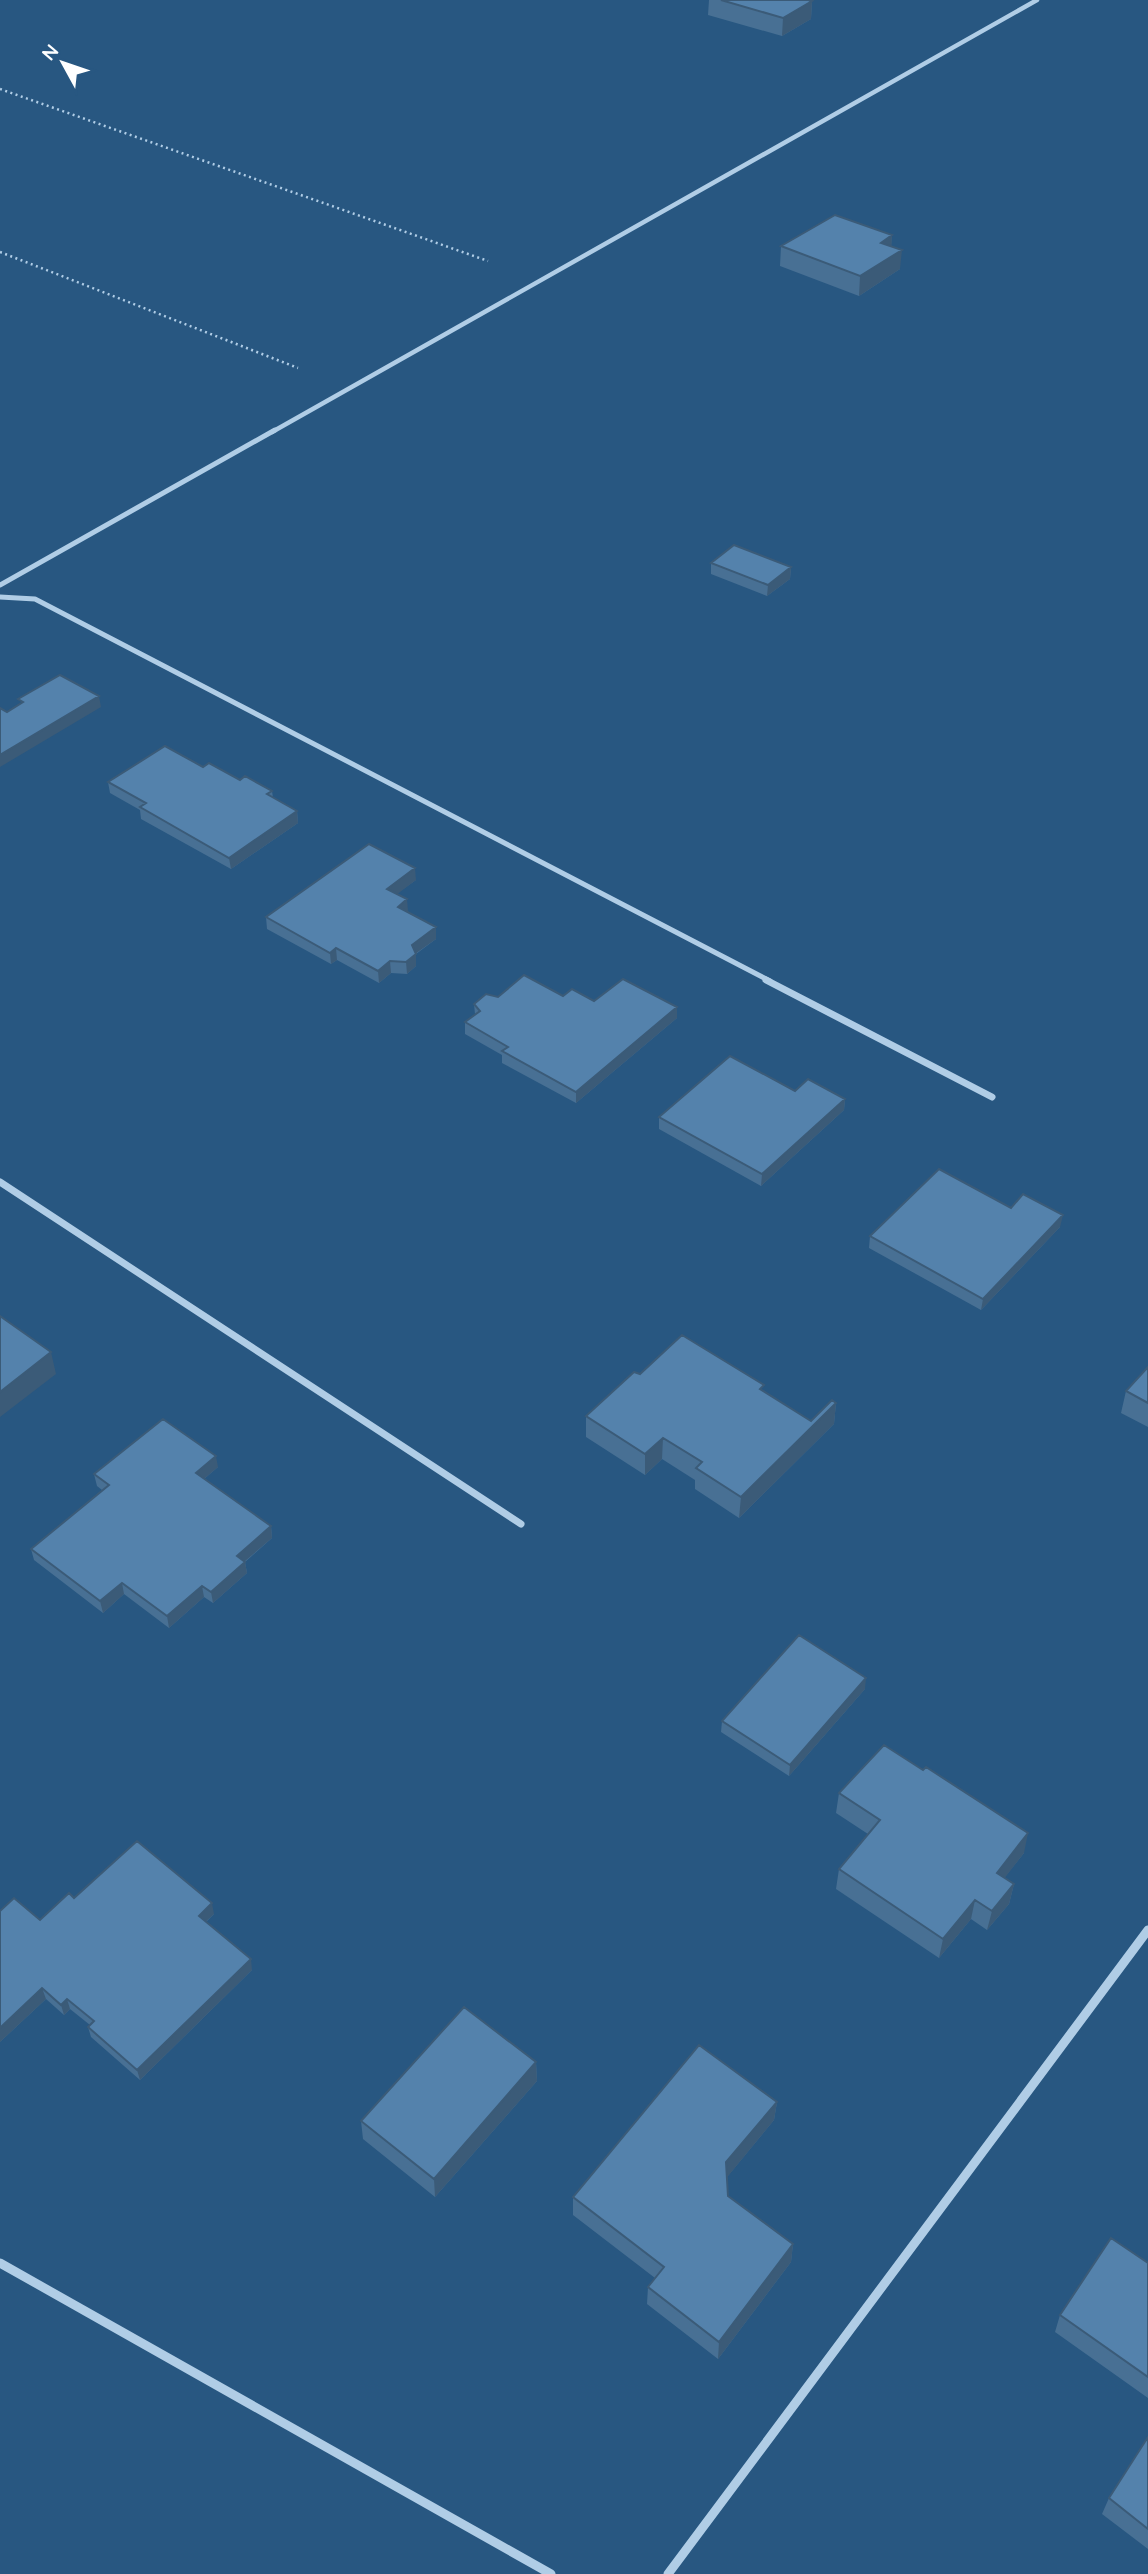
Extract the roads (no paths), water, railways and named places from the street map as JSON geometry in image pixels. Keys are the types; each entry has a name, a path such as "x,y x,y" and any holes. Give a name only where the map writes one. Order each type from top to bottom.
{"street":[{"path":"0,584 1037,0"},
{"path":"0,597 35,599 992,1097"},
{"path":"0,1182 521,1524"},
{"path":"668,2574 1148,1930"},
{"path":"0,2263 551,2574"}]}
